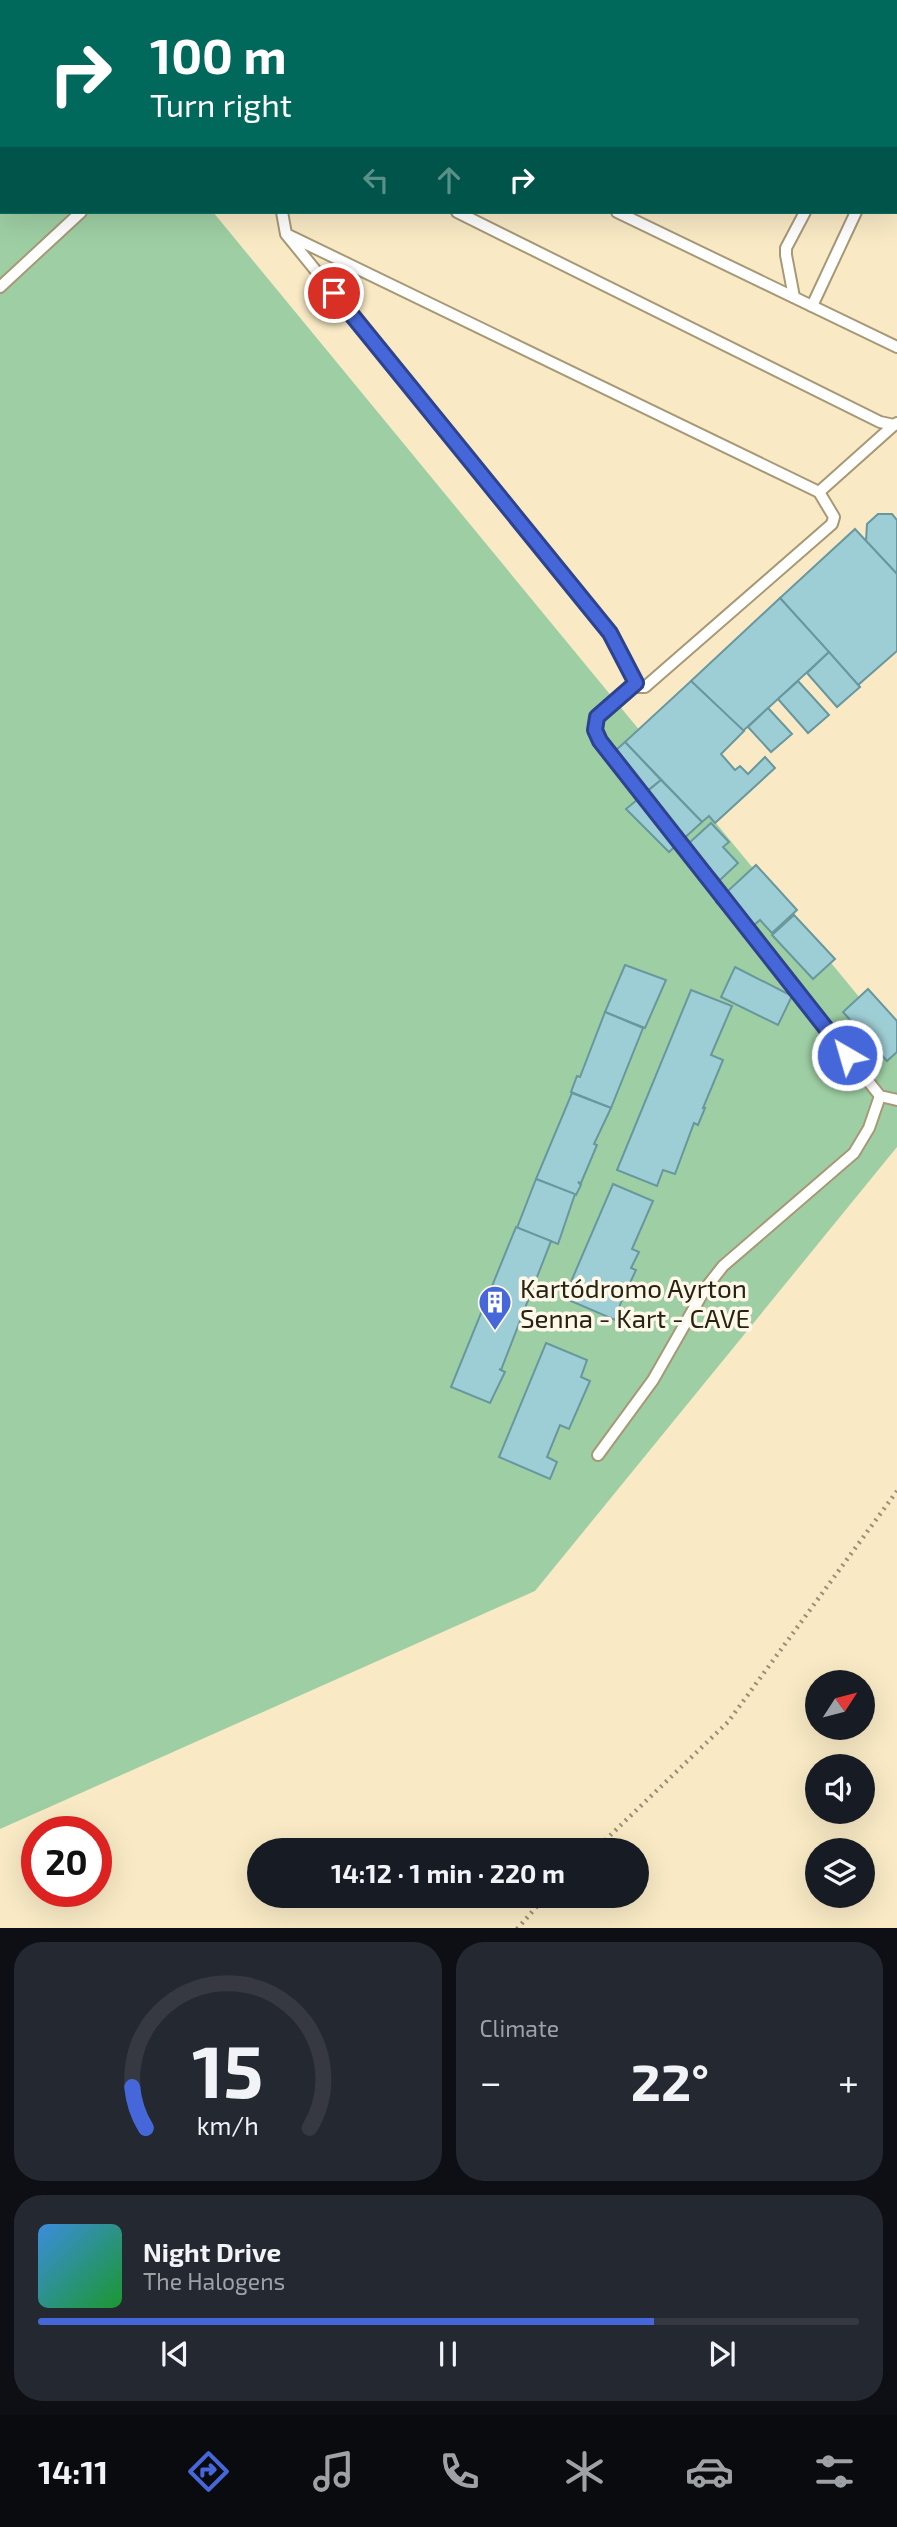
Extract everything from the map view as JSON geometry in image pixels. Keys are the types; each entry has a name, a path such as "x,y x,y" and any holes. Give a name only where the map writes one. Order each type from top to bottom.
{"lane":[{"path":"0,287 79,214"},
{"path":"282,214 286,234 610,633 639,687 645,687 832,524 834,517 819,492 286,234"},
{"path":"461,214 880,422 896,424"},
{"path":"621,214 897,347"},
{"path":"794,297 786,248 804,214"},
{"path":"812,306 855,214"},
{"path":"819,492 896,424"},
{"path":"636,683 597,717 595,730 600,741 880,1097 897,1100"},
{"path":"597,1455 653,1380 711,1281 723,1266 854,1153 869,1128 880,1097"}],"path":[{"path":"607,1838 728,1722 897,1491"},
{"path":"517,1928 535,1908"}],"green space":[{"path":"0,214 215,214 897,1043 897,1147 535,1591 29,1816 21,1816 21,1820 0,1829"}],"building":[{"path":"878,514 892,514 897,520 897,574 866,541 867,524"},
{"path":"855,529 897,574 897,651 858,685 780,598"},
{"path":"780,598 829,652 743,731 691,681"},
{"path":"829,652 860,687 837,707 807,673"},
{"path":"691,681 744,731 721,754 735,770 740,766 748,774 765,757 775,768 715,823 709,816 702,822 625,742"},
{"path":"798,681 829,715 808,733 778,699"},
{"path":"768,708 792,734 771,752 748,727"},
{"path":"625,742 661,780 647,791 640,783 638,785 617,758 620,756 615,751"},
{"path":"661,780 702,822 669,852 626,809"},
{"path":"711,823 729,842 723,847 738,863 720,880 688,844"},
{"path":"756,865 797,910 772,933 760,920 745,933 716,902"},
{"path":"794,915 835,959 813,979 772,935"},
{"path":"625,965 666,980 645,1028 605,1012"},
{"path":"735,967 792,996 778,1025 721,997"},
{"path":"868,989 897,1021 897,1052 887,1061 843,1012"},
{"path":"691,990 732,1006 711,1055 723,1060 698,1125 694,1123 675,1174 663,1170 657,1186 617,1170"},
{"path":"605,1012 643,1028 611,1108 571,1092 577,1076 580,1077"},
{"path":"572,1093 611,1108 594,1144 597,1145 581,1183 578,1182 581,1185 576,1195 536,1179"},
{"path":"536,1179 575,1194 558,1244 517,1228"},
{"path":"613,1184 653,1201 632,1249 639,1252 631,1268 636,1270 615,1320 564,1298"},
{"name":"Kartódromo Ayrton Senna - Kart - CAVE","path":"516,1227 551,1241 501,1370 505,1372 490,1403 451,1387"},
{"path":"546,1343 587,1360 581,1377 590,1381 569,1429 560,1425 547,1457 557,1462 550,1479 499,1457"}],"place":[{"name":"Kartódromo Ayrton Senna - Kart - CAVE","path":"495,1332"}],"route":[{"path":"334,293 610,633 636,683 597,717 595,730 600,741 847,1055"}]}
